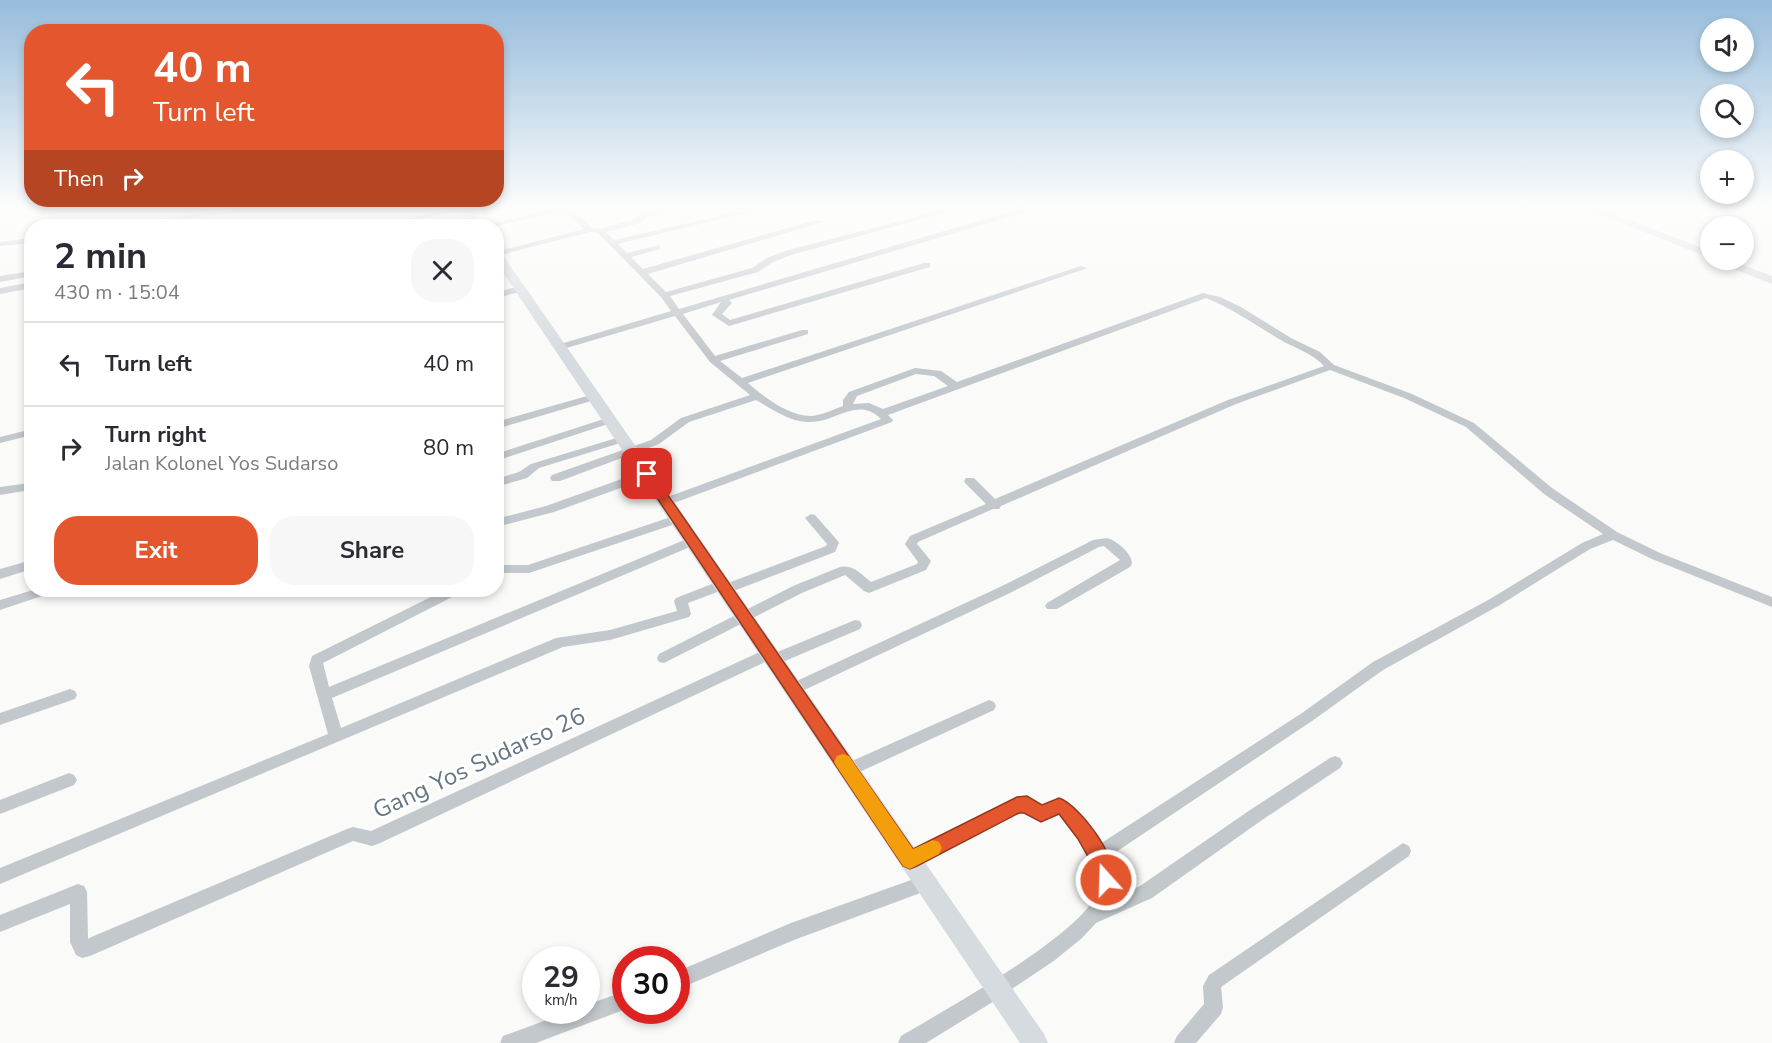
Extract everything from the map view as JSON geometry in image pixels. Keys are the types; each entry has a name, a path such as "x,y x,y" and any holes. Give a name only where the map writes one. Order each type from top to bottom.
{"street":[{"path":"625,257 644,272 677,311 713,360 757,396 790,414 807,419 848,406 867,406 883,413 888,420 666,502"},
{"path":"644,272 698,257"},
{"path":"664,296 754,270 779,257"},
{"path":"560,346 863,257"},
{"path":"722,298 727,303 717,315 729,323 927,265"},
{"path":"741,382 1084,268"},
{"path":"1746,270 1772,280"},
{"path":"0,279 24,274"},
{"path":"504,274 520,289 560,346 1035,1043"},
{"path":"0,291 24,286"},
{"path":"504,293 520,289"},
{"path":"883,413 954,385 1206,295 1241,309 1287,339 1323,358 1330,367 1408,396 1470,425 1548,491 1612,535 1656,556 1772,602"},
{"path":"713,360 805,332"},
{"path":"663,658 722,630 743,615 844,570 849,571 869,588 922,567 925,561 911,544 913,540 1232,402 1330,367"},
{"path":"848,406 848,400 853,394 913,371 936,373 954,385"},
{"path":"504,481 523,475 535,466 659,440 685,420 757,396"},
{"path":"504,424 594,397"},
{"path":"504,455 610,420"},
{"path":"0,440 24,434"},
{"path":"556,478 627,445"},
{"path":"504,521 530,515 647,474"},
{"path":"970,481 995,506"},
{"path":"0,491 24,488"},
{"path":"0,876 561,642 610,635 684,614 681,601 831,549 833,543 811,518"},
{"path":"504,569 529,569 677,519"},
{"path":"1098,855 1307,717 1378,666 1495,602 1586,546 1612,535"},
{"path":"324,695 693,541"},
{"path":"793,688 1005,590 1097,543 1107,542 1126,559 1126,564 1052,606"},
{"path":"0,574 24,566"},
{"path":"0,604 24,597"},
{"path":"336,737 317,660 441,597"},
{"name":"Gang Yos Sudarso 26","path":"0,924 78,892 79,942 82,949 353,834 372,839 771,657 855,625"},
{"path":"0,719 70,695"},
{"path":"849,770 990,706"},
{"path":"1091,917 1146,892 1335,763"},
{"path":"0,807 69,780"},
{"path":"908,1043 1052,951 1091,917 1104,897 1106,880 1098,855 1085,833 1064,808 1059,806 1041,814 1023,804 910,860"},
{"path":"1184,1043 1214,1007 1212,986 1215,981 1403,851"},
{"path":"690,975 791,932 925,883"},
{"path":"510,1043 612,1005"}],"slow traffic":[{"path":"843,762 910,860 933,848"}],"route":[{"path":"647,474 910,860 1017,805 1027,804 1041,814 1059,806 1064,808 1085,833 1101,862 1106,880"}]}
